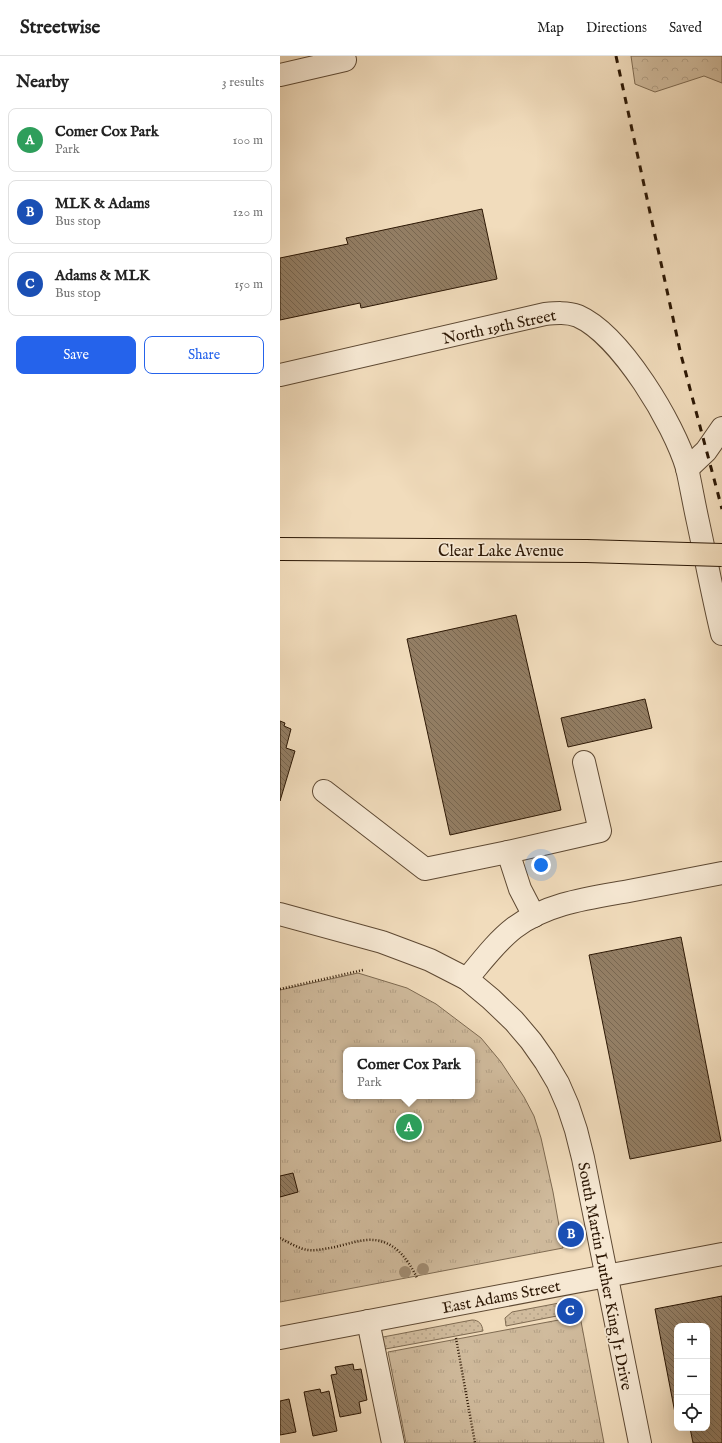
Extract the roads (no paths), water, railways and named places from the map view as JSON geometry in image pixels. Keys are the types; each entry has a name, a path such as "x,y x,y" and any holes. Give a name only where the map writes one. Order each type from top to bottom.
{"main road":[{"name":"Clear Lake Avenue","path":"280,549 586,551 722,555"}],"street":[{"path":"280,75 346,60"},
{"name":"North 19th Street","path":"280,375 545,314 561,312 578,316 598,330 618,349 650,393 677,440 687,469 722,634"},
{"path":"687,469 706,451 722,428"},
{"path":"324,791 425,869 600,831 584,762"},
{"path":"508,852 520,889 534,916"},
{"path":"467,979 496,944 515,927 556,906 722,874"},
{"name":"South Martin Luther King Jr Drive","path":"280,914 382,942 430,960 467,979 514,1021 531,1041 558,1082 576,1130 583,1158 640,1443"},
{"name":"East Adams Street","path":"280,1338 722,1254"},
{"path":"368,1322 393,1443"}],"railway":[{"path":"616,56 681,355 722,509"}],"place":[{"name":"Comer Cox Park","path":"409,1127"},
{"name":"MLK & Adams","path":"571,1234"},
{"name":"Adams & MLK","path":"570,1311"}]}
